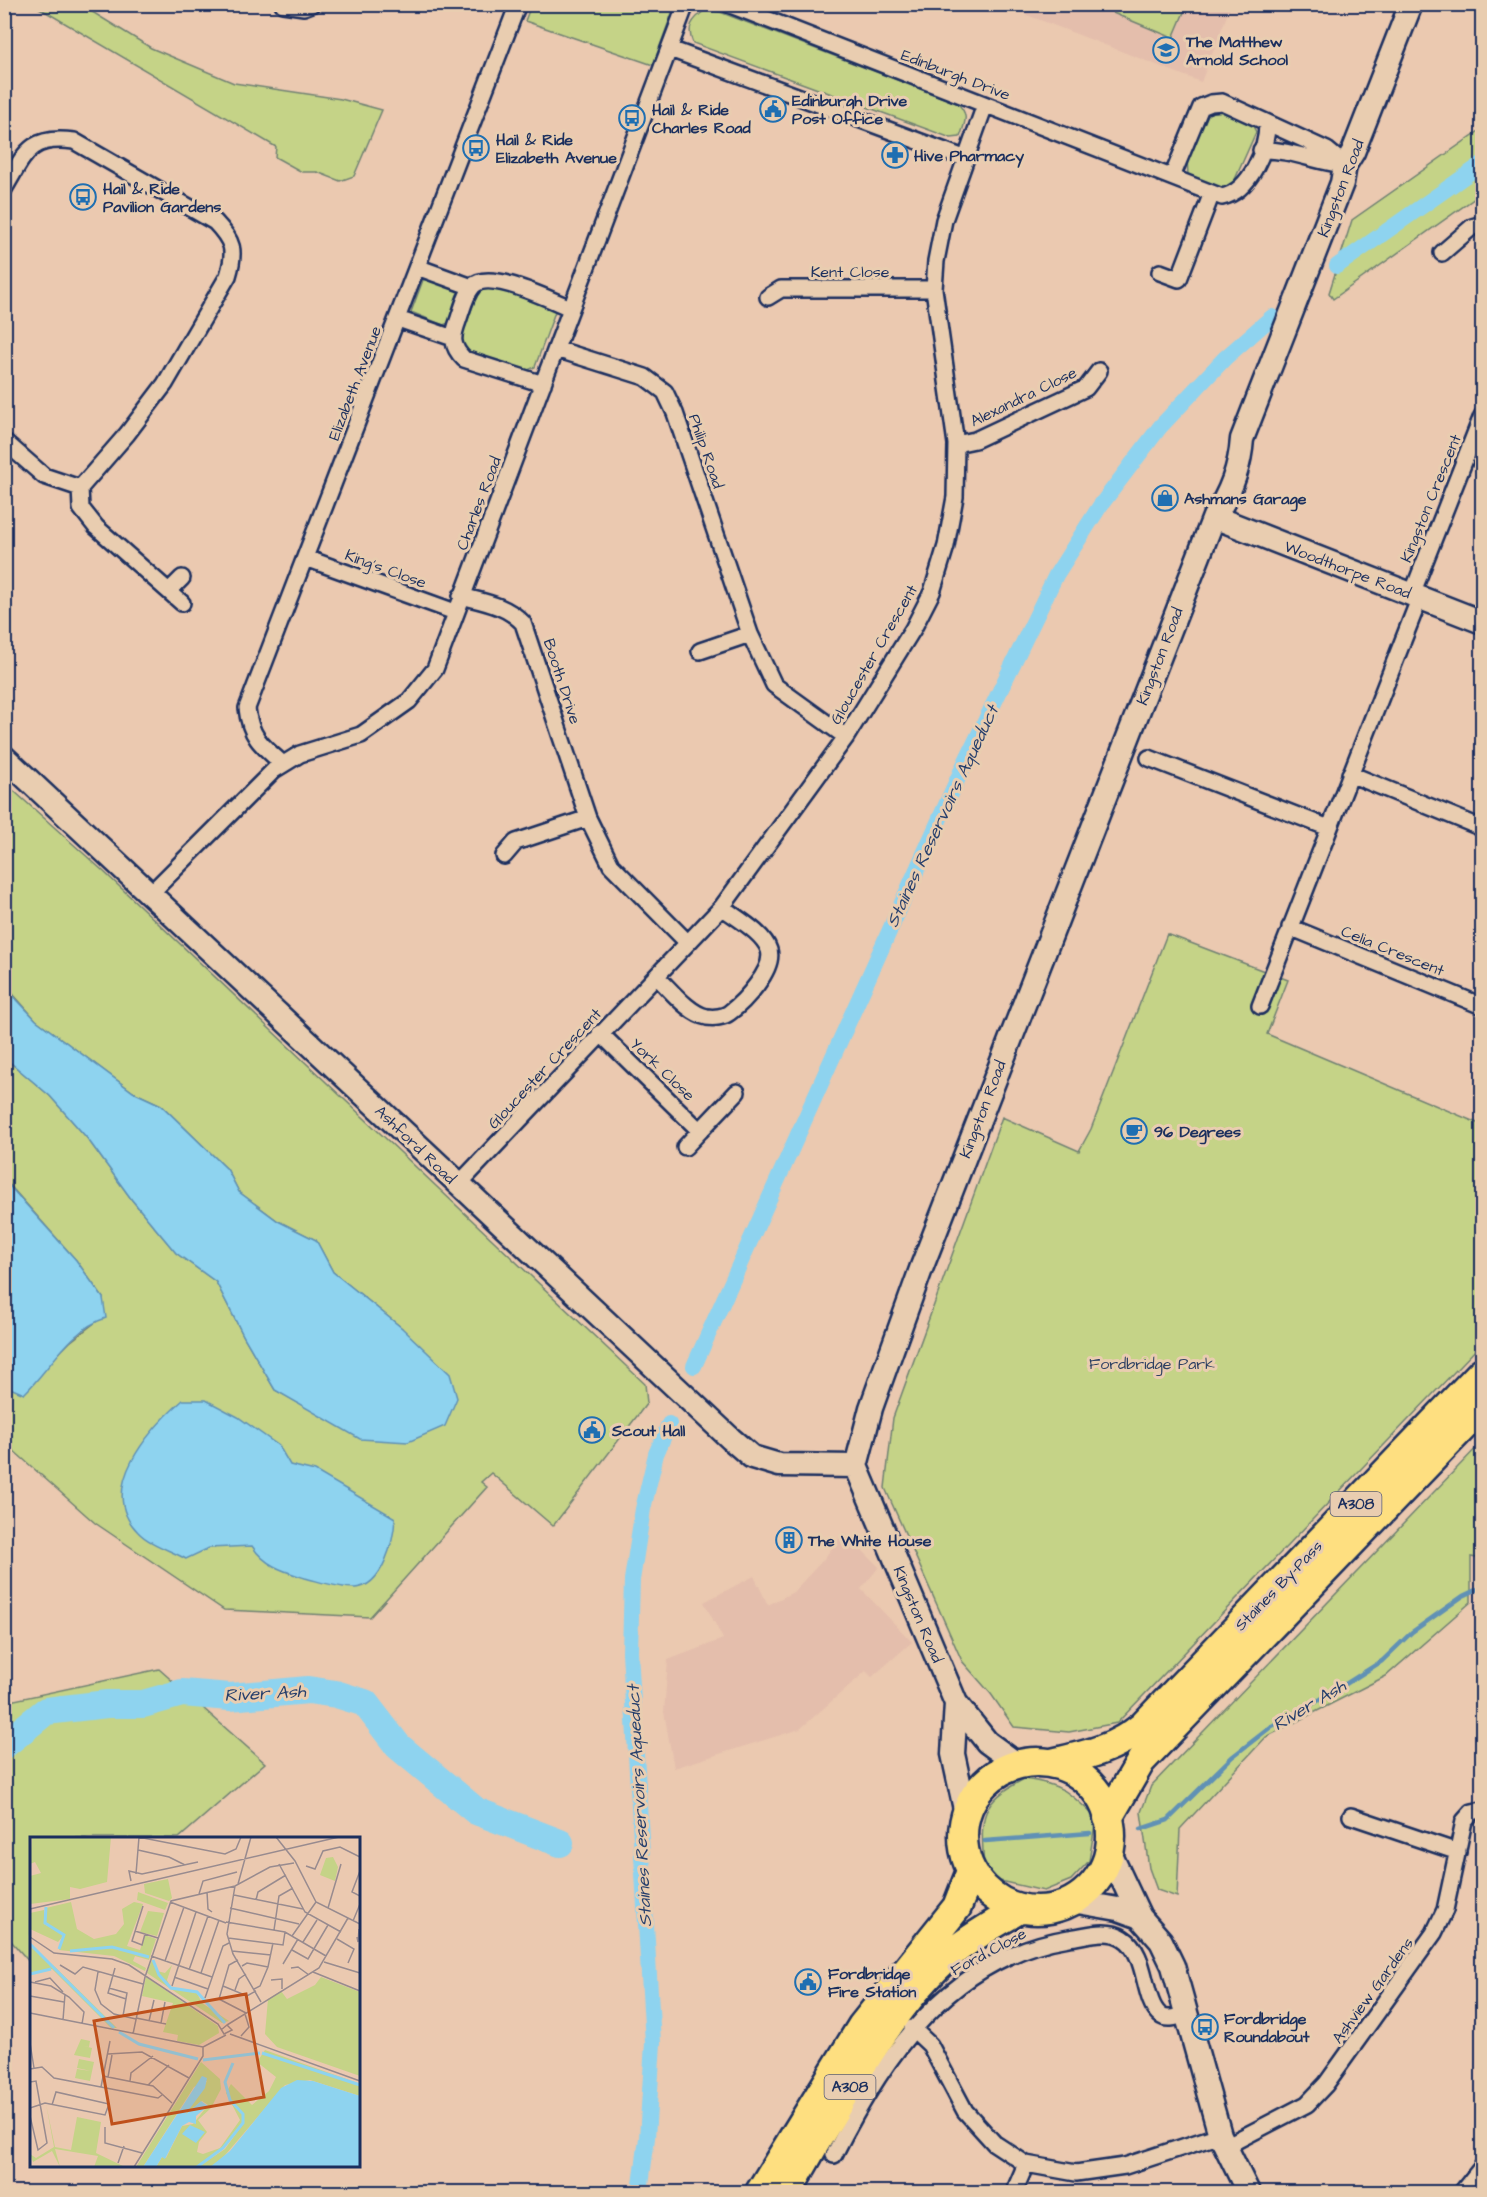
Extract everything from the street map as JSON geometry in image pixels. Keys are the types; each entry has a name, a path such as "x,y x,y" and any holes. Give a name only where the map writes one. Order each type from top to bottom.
{"highway":[{"name":"Staines By-Pass","path":"1052,1763 1088,1756 1108,1749 1129,1738 1143,1726 1482,1372"},
{"name":"Staines By-Pass","path":"1107,1818 1141,1761 1482,1407"},
{"path":"1052,1763 1082,1777 1099,1797 1107,1818 1109,1851 1100,1875 1087,1890 1072,1901 1055,1908 1021,1908 1005,1903 989,1893 971,1871 963,1839 966,1814 980,1788 994,1775 1017,1764 1052,1763"},
{"name":"A308","path":"760,2193 862,2026 957,1907 971,1871"},
{"name":"A308","path":"787,2193 874,2048 920,1986 951,1954 974,1936 1021,1908"}],"main road":[{"name":"Kingston Road","path":"1017,1764 987,1742 956,1702 856,1466 871,1408 925,1259 1214,517 1224,503 1233,481 1240,458 1242,439 1342,183 1345,165 1353,153 1411,4"},
{"name":"Woodthorpe Road","path":"1214,517 1482,621"},
{"name":"Ashford Road","path":"4,757 340,1070 458,1185 708,1419 752,1457 778,1465 856,1466"},
{"name":"Kingston Road","path":"956,1702 953,1754 966,1814"},
{"path":"1109,1851 1140,1917 1161,1941 1173,1966 1223,2140 1248,2193"},
{"path":"1072,1901 1118,1909 1140,1917"}],"street":[{"path":"283,4 304,7 312,4"},
{"name":"Charles Road","path":"150,894 274,770 300,754 361,735 409,701 435,669 454,612 543,384 686,4"},
{"name":"Edinburgh Drive","path":"728,4 1172,177"},
{"name":"Elizabeth Avenue","path":"283,764 261,745 249,727 247,708 398,319 515,6"},
{"path":"670,50 964,158"},
{"path":"1267,124 1267,135 1250,176 1233,195 1222,197 1172,177 1201,107 1222,102 1327,150 1345,165"},
{"name":"Gloucester Crescent","path":"458,1185 722,907 846,737 913,629 932,592 946,546 954,497 956,444 934,289 944,220 964,158 986,105"},
{"path":"4,189 23,158 38,141 55,138 74,141 215,222 229,237 233,259 228,276 165,384 127,434 80,488 81,508 96,527 182,603"},
{"path":"1262,150 1283,149 1320,163 1345,165"},
{"path":"1160,272 1179,279 1212,193"},
{"path":"1442,253 1472,227 1482,224"},
{"path":"417,267 472,287"},
{"path":"543,384 464,359 455,350 453,338 472,287 480,281 499,282 570,308"},
{"name":"Kent Close","path":"768,297 781,290 934,289"},
{"path":"398,319 453,338"},
{"name":"Philip Road","path":"556,349 645,377 664,392 675,413 750,634 774,685 846,737"},
{"name":"Alexandra Close","path":"956,444 975,440 1086,388 1099,371"},
{"name":"Kingston Crescent","path":"1416,596 1482,416"},
{"path":"4,441 44,476 80,488"},
{"name":"King's Close","path":"306,558 454,612"},
{"path":"169,591 182,578"},
{"name":"Booth Drive","path":"461,596 495,604 513,612 523,623 588,818 611,866 687,942"},
{"path":"1260,1005 1416,596"},
{"path":"700,651 750,634"},
{"path":"1149,758 1329,828"},
{"path":"1350,774 1482,828"},
{"path":"504,856 516,842 588,818"},
{"path":"657,977 697,1013 706,1017 728,1014 744,998 766,974 770,960 769,949 762,939 722,907"},
{"name":"Celia Crescent","path":"1290,927 1482,1006"},
{"name":"York Close","path":"600,1033 700,1131"},
{"path":"685,1147 737,1092"},
{"name":"Ashview Gardens","path":"1223,2140 1307,2104 1326,2084 1434,1933 1445,1910 1464,1821 1472,1812 1482,1810"},
{"path":"1351,1816 1458,1852"},
{"name":"Ford Close","path":"834,2155 867,2095 912,2028 966,1980 1031,1945 1105,1932 1123,1938 1135,1951 1154,2007 1160,2016 1170,2019 1186,2014"},
{"path":"912,2028 930,2045 965,2111 994,2143 1026,2164 1076,2173 1125,2166 1223,2140"},
{"path":"1014,2193 1026,2164"},
{"path":"1462,2193 1482,2166"}],"shaded area":[{"name":"The Matthew Arnold School","path":"1001,5 1231,5 1201,82"},
{"path":"844,1532 879,1567 861,1589 912,1642 872,1677 866,1671 800,1729 674,1768 664,1712 668,1660 723,1639 704,1602 754,1576 768,1605 793,1592 823,1560"}],"green space":[{"path":"1117,4 1187,5 1173,38 1113,13"},
{"path":"34,5 81,5 151,48 234,83 341,99 382,110 354,176 340,181 317,172 302,172 275,157 276,147"},
{"path":"531,5 672,5 672,13 653,65 525,21"},
{"path":"705,10 720,12 957,103 965,115 960,137 951,138 693,43 690,28"},
{"path":"1216,108 1252,124 1256,132 1232,186 1226,189 1188,176 1187,155 1202,114"},
{"path":"1482,129 1482,193 1333,299 1329,293 1352,220"},
{"path":"423,280 459,289 461,293 449,323 443,325 411,312"},
{"path":"492,287 556,309 535,367 526,371 466,350 461,345 461,338 479,290"},
{"path":"5,783 102,870 645,1384 647,1403 553,1526 491,1473 481,1482 487,1487 370,1617 224,1610 95,1523 5,1443 4,1369 10,1388 53,1359 97,1321 103,1298 76,1260 5,1180 5,1058 50,1096 87,1138 132,1200 176,1253 216,1282 275,1390 326,1418 402,1328 333,1272 316,1240 278,1221 239,1192 227,1169 161,1105 133,1092 36,1020 5,985"},
{"name":"Fordbridge Park","path":"1167,934 1288,980 1267,1034 1482,1125 1482,1343 1117,1723 1069,1732 1014,1727 991,1694 962,1661 885,1488 893,1418 1002,1117 1079,1151 1091,1129"},
{"path":"1482,1442 1482,1559 1471,1557 1471,1602 1386,1676 1266,1737 1180,1829 1177,1897 1157,1890 1149,1868 1141,1812 1151,1786"},
{"path":"159,1669 265,1763 180,1837 30,1837 30,1963 5,1934 5,1702"},
{"path":"1024,1779 1047,1784 1064,1791 1096,1818 1089,1861 1071,1880 1044,1891 1000,1881 984,1868 982,1837 985,1814 998,1797"}],"water":[{"path":"4,986 36,1020 133,1092 161,1105 227,1169 239,1192 278,1221 316,1240 333,1272 402,1328 450,1374 457,1398 445,1426 408,1442 360,1439 275,1390 216,1282 176,1253 132,1200 87,1138 50,1096 5,1058"},
{"path":"4,1180 76,1260 103,1298 106,1318 93,1323 71,1340 24,1394 10,1388 5,1369"},
{"path":"183,1400 206,1400 238,1417 279,1446 290,1465 315,1471 395,1518 389,1550 380,1571 373,1580 365,1586 355,1588 305,1578 269,1563 252,1546 209,1548 186,1559 154,1544 138,1532 126,1515 122,1497 125,1479 143,1443"}],"waterway":[{"name":"Staines Reservoirs Aqueduct","path":"1337,266 1482,164"},
{"name":"Staines Reservoirs Aqueduct","path":"694,1366 963,767 1056,575 1100,506 1160,427 1225,358 1272,317"},
{"name":"Staines Reservoirs Aqueduct","path":"640,2192 647,2138 653,2043 630,1652 632,1580 643,1509 656,1454 669,1424"},
{"name":"River Ash","path":"1141,1829 1168,1820 1232,1757 1272,1726 1330,1694 1382,1661 1412,1632 1463,1596 1482,1587"},
{"name":"River Ash","path":"4,1745 46,1711 107,1704 143,1704 182,1693 230,1697 308,1690 336,1694 365,1703 398,1746 476,1811 560,1843"},
{"name":"River Ash","path":"985,1841 1090,1833"}],"place":[{"name":"The Matthew Arnold School","path":"1166,50"},
{"name":"Edinburgh Drive Post Office","path":"773,109"},
{"name":"Hail & Ride Charles Road","path":"632,118"},
{"name":"Hail & Ride Elizabeth Avenue","path":"476,148"},
{"name":"Hive Pharmacy","path":"895,155"},
{"name":"Hail & Ride Pavilion Gardens","path":"83,197"},
{"name":"Ashmans Garage","path":"1165,498"},
{"name":"96 Degrees","path":"1134,1131"},
{"name":"Scout Hall","path":"592,1430"},
{"name":"The White House","path":"789,1540"},
{"name":"Fordbridge Fire Station","path":"808,1982"},
{"name":"Fordbridge Roundabout","path":"1205,2027"}]}
